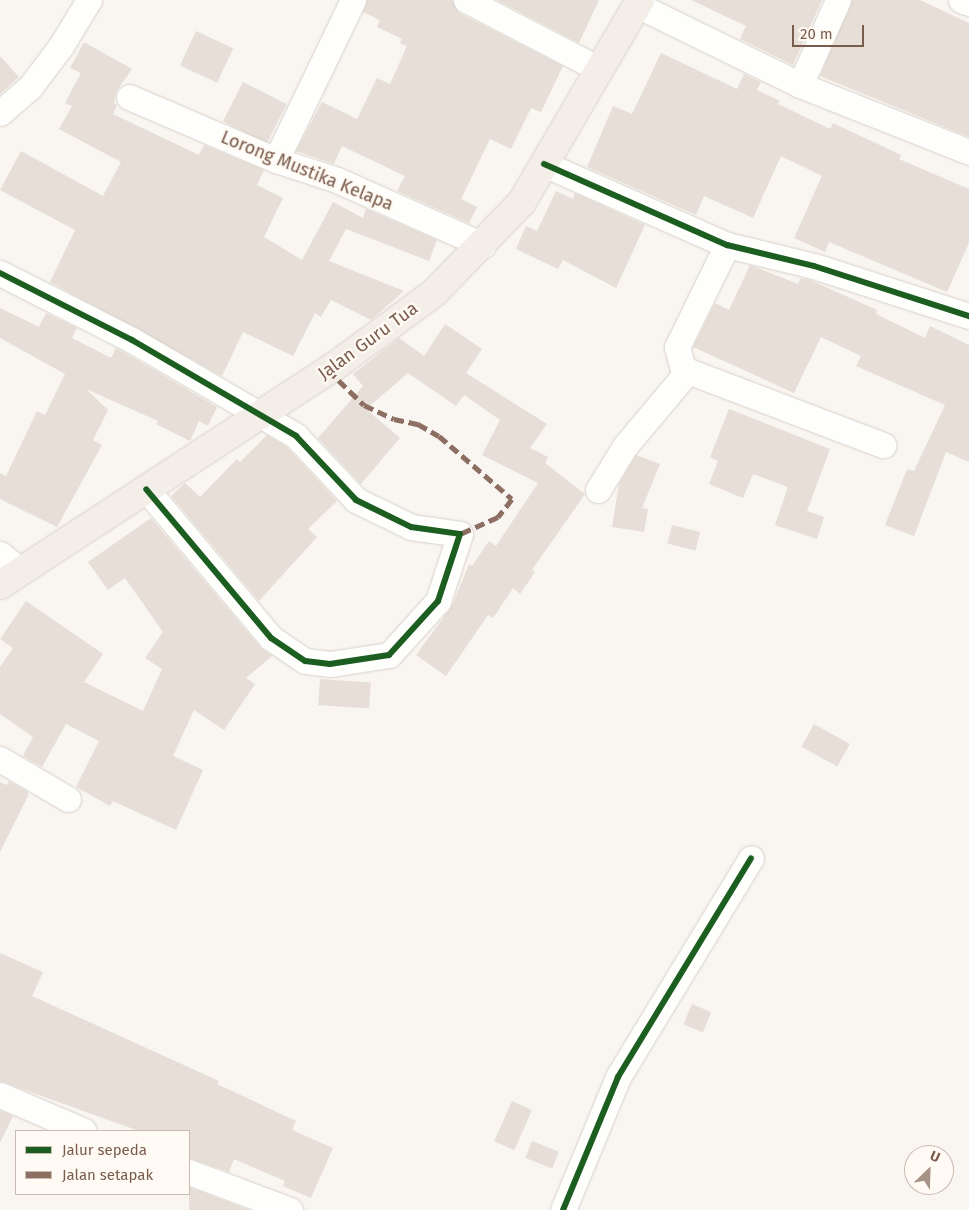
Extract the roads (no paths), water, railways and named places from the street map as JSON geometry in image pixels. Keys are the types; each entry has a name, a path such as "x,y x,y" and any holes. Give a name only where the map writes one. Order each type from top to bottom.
{"main road":[{"name":"Jalan Guru Tua","path":"11,578 261,414 435,292 483,245 522,202 638,2"}],"street":[{"path":"0,113 30,86 62,46 88,0"},
{"path":"276,160 353,0"},
{"path":"466,0 599,69"},
{"path":"800,85 838,0"},
{"path":"960,0 969,4"},
{"path":"638,2 800,85 969,152"},
{"name":"Lorong Mustika Kelapa","path":"129,97 276,160 337,180 483,245"},
{"path":"544,164 728,245 814,266 969,316"},
{"path":"728,245 677,347 678,360 688,371 883,445"},
{"path":"0,273 132,340 296,436 356,500 411,527 460,534 438,601 389,655 330,664 305,661 278,643 146,489"},
{"path":"598,490 625,446 688,371"},
{"path":"0,554 11,578"},
{"path":"0,759 68,800"},
{"path":"563,1210 618,1077 751,858"},
{"path":"0,1095 82,1130"},
{"path":"190,1172 290,1210"}]}
